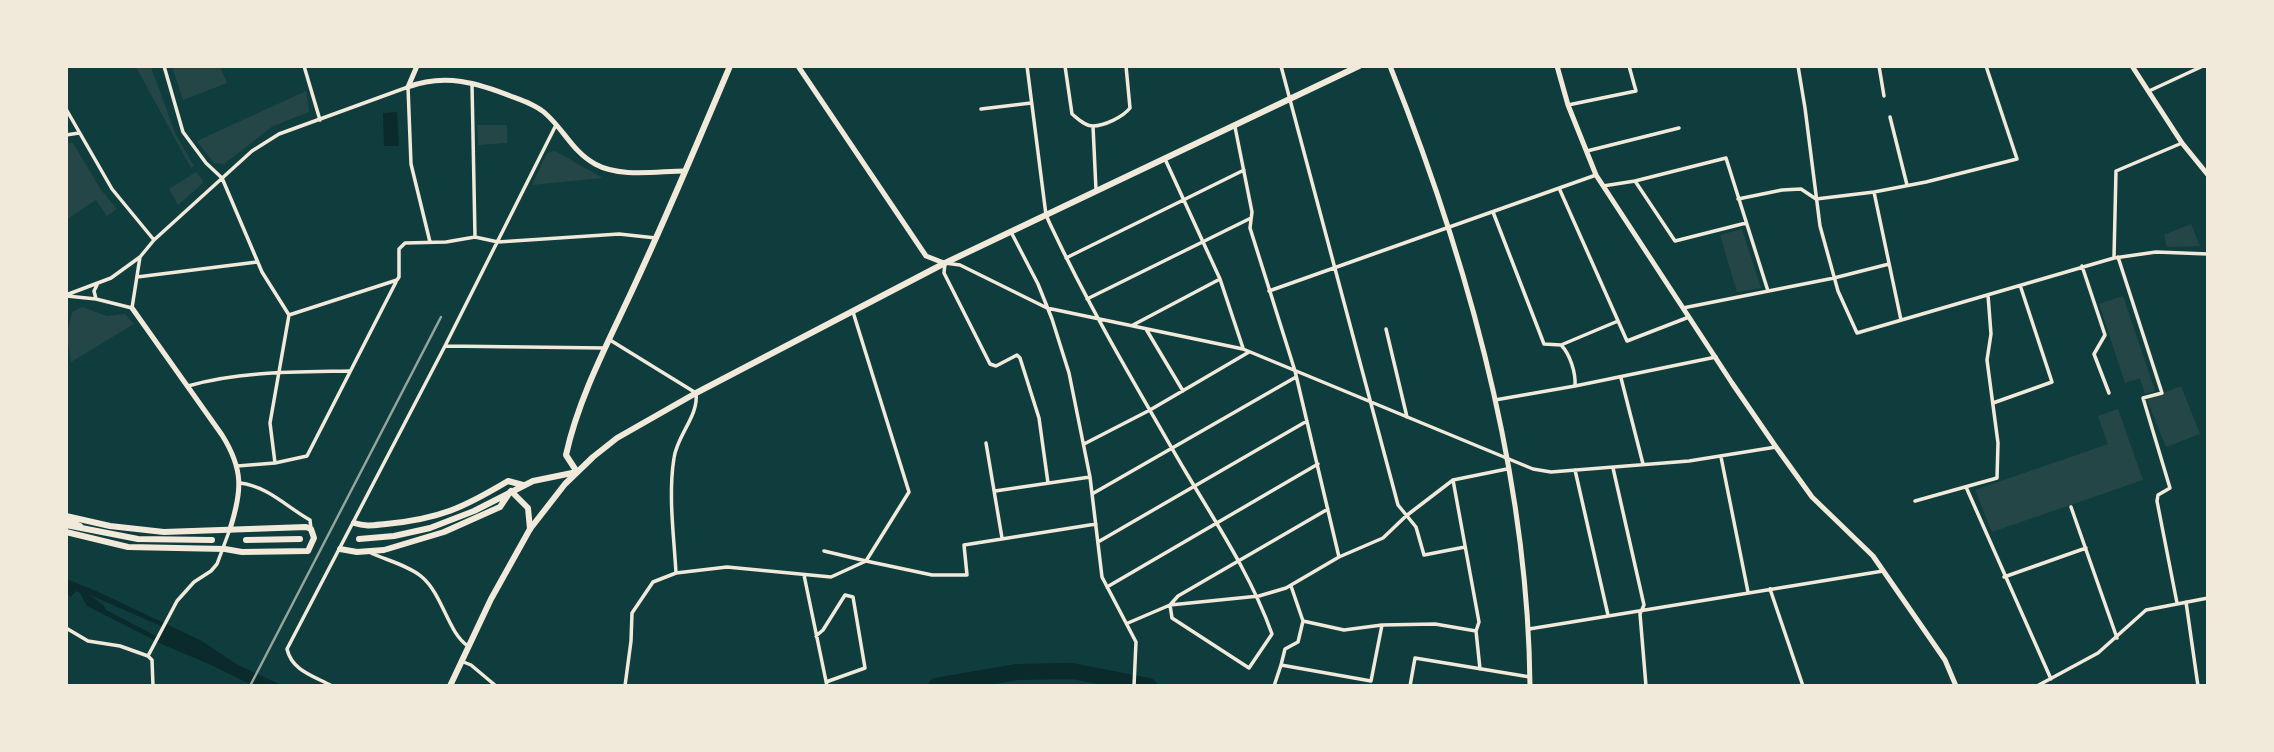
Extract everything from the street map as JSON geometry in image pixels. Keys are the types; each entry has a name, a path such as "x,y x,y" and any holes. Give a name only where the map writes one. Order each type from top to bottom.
{"main road":[{"path":"577,472 566,455 571,431 730,66"},
{"path":"450,685 530,528 577,472 635,427 945,263 1291,101 1359,66"},
{"path":"359,539 394,536 451,521 523,485 577,472"},
{"path":"355,523 370,526 425,520 464,506 508,481 523,485"},
{"path":"511,491 528,508 530,528"},
{"path":"340,549 384,550 462,525 499,507 511,491"},
{"path":"66,520 137,530 195,531 286,526 311,529 314,538 308,551 237,551 128,547 66,532"},
{"path":"66,520 88,530 138,539 212,540"},
{"path":"246,540 300,539"}],"street":[{"path":"164,66 183,132 206,163 222,178 257,262 289,315 270,423 275,463"},
{"path":"304,66 320,120"},
{"path":"416,66 408,87 411,164 430,242"},
{"path":"798,66 926,256 960,265 1047,308 1243,349 1533,470 1613,467 1721,456 1776,447"},
{"path":"1027,66 1046,215 1097,319 1259,596 1272,634 1249,668 1172,618 1170,605"},
{"path":"1065,66 1072,114 1084,124 1093,126 1126,113 1130,108 1126,66"},
{"path":"1281,66 1398,505 1416,527 1424,555 1465,547"},
{"path":"1390,66 1423,149 1449,228 1495,400 1523,569 1529,629 1530,685"},
{"path":"1557,66 1585,152 1603,186 1776,447 1812,497 1873,556 1945,660 1956,685"},
{"path":"1568,105 1636,91 1629,66"},
{"path":"1798,66 1820,226 1834,278 1857,333 2116,258 2156,252 2207,254"},
{"path":"1879,66 1884,96"},
{"path":"1738,199 1801,189 1816,199 1874,192 2017,159 1986,66"},
{"path":"2132,66 2207,175"},
{"path":"2149,91 2203,66"},
{"path":"66,296 97,285 141,257 154,240 252,150 270,139 422,82 472,82 522,100 545,113 575,150 596,165 618,172 685,171"},
{"path":"472,82 475,237"},
{"path":"981,109 1031,103"},
{"path":"66,109 112,189 154,240"},
{"path":"1890,117 1907,186"},
{"path":"332,685 298,669 290,660 287,649 355,523 556,125"},
{"path":"1093,126 1096,193"},
{"path":"1235,127 1244,170 1250,228 1295,371 1339,558"},
{"path":"1585,152 1679,128"},
{"path":"66,135 79,133"},
{"path":"2177,603 2157,501 2158,495 2170,488 2143,398 2162,393 2116,258 2116,171 2182,142"},
{"path":"1603,186 1635,181 1727,158 1768,291"},
{"path":"1165,159 1220,279 1243,349"},
{"path":"1066,258 1244,170"},
{"path":"1269,290 1596,175"},
{"path":"1635,181 1675,241 1745,223"},
{"path":"1559,188 1627,341 1689,317"},
{"path":"1874,192 1901,320"},
{"path":"1493,212 1544,344 1561,345 1618,321"},
{"path":"1086,299 1251,218"},
{"path":"1011,231 1038,284 1069,373 1090,477 1102,576 1136,642 1134,685"},
{"path":"237,466 275,463 307,456 399,277 399,250 405,243 475,237 498,242 619,234 656,238"},
{"path":"132,307 141,257"},
{"path":"126,267 137,276 257,262"},
{"path":"945,263 944,273 990,364 996,366 1017,355 1020,358 1039,418 1048,483"},
{"path":"1683,308 1834,278 1889,264"},
{"path":"2082,266 2105,335 2094,354 2109,393"},
{"path":"1131,326 1220,279"},
{"path":"289,315 397,280"},
{"path":"96,299 94,291 97,285"},
{"path":"1993,403 2052,382 2021,287"},
{"path":"1915,501 1997,478 1998,443 1987,360 1991,334 1988,295"},
{"path":"66,296 132,307 222,435 237,466 239,497 225,549 211,571 187,588 165,622 148,656"},
{"path":"625,685 632,612 653,582 676,573 727,567 831,577 866,561 909,492 853,312"},
{"path":"1386,329 1407,417"},
{"path":"1146,330 1183,391"},
{"path":"610,340 696,393 698,404 678,440 674,455 676,573"},
{"path":"1561,345 1566,350 1575,386"},
{"path":"445,346 605,348"},
{"path":"1084,444 1150,410 1249,352"},
{"path":"1495,400 1621,378 1716,357"},
{"path":"187,386 280,373 349,371"},
{"path":"1092,494 1296,377"},
{"path":"1621,378 1643,464"},
{"path":"1098,542 1307,421"},
{"path":"986,443 1002,538"},
{"path":"1721,456 1748,592"},
{"path":"1107,587 1318,464"},
{"path":"1613,467 1644,605 1640,614 1646,685"},
{"path":"1128,623 1170,605 1259,596 1291,586 1339,558 1383,538 1406,516 1453,481 1507,469"},
{"path":"1575,470 1608,615"},
{"path":"995,491 1090,477"},
{"path":"1453,481 1479,622 1476,631 1480,669"},
{"path":"240,483 252,484 268,492 310,520 311,529"},
{"path":"1966,487 2051,680"},
{"path":"2071,508 2118,638"},
{"path":"1170,605 1178,596 1328,509"},
{"path":"824,551 932,576 967,575 964,545 1096,524"},
{"path":"2004,577 2086,548"},
{"path":"366,551 421,575 435,592 459,640 468,646"},
{"path":"1529,629 1883,571"},
{"path":"804,575 816,636 827,684 866,668 853,597 845,595 823,630 816,636"},
{"path":"1274,685 1285,649 1298,642 1303,621 1291,586"},
{"path":"1770,589 1802,685"},
{"path":"2037,685 2098,653 2118,638 2146,610 2207,598"},
{"path":"2186,602 2198,685"},
{"path":"1303,621 1344,630 1382,625 1435,624 1476,631"},
{"path":"1281,665 1371,681 1382,625"},
{"path":"66,628 88,641 120,646 148,656 152,660 153,685"},
{"path":"1410,685 1415,658 1530,677"},
{"path":"461,661 471,665 496,685"}],"shaded area":[{"path":"136,67 151,67 175,133 194,166 191,168"},
{"path":"172,67 220,67 227,83 183,100"},
{"path":"306,91 309,112 273,126 224,164 214,163 197,141"},
{"path":"397,112 399,146 384,146 383,113"},
{"path":"477,125 507,125 507,143 478,145"},
{"path":"67,143 73,143 101,190 117,209 107,216 96,200 67,219"},
{"path":"555,151 603,178 532,185 547,153"},
{"path":"196,172 203,183 178,205 169,189"},
{"path":"2191,224 2200,246 2167,247 2164,235"},
{"path":"1742,229 1761,288 1737,292 1720,235"},
{"path":"2123,296 2155,391 2145,394 2140,378 2125,383 2099,304"},
{"path":"82,307 107,316 125,314 134,324 71,362 67,335 72,312"},
{"path":"2181,386 2200,434 2166,447 2147,400"},
{"path":"2118,409 2143,480 1992,532 1975,490 2108,444 2098,416"},
{"path":"66,579 200,640 238,665 281,685 252,685 87,606 76,591 71,597 67,594","holes":["90,595 161,626 163,630 156,636 106,610"]}],"waterway":[{"path":"936,686 1017,672 1072,671 1149,686"},
{"path":"1117,679 1119,686"}],"railway":[{"path":"250,686 441,317"}]}
